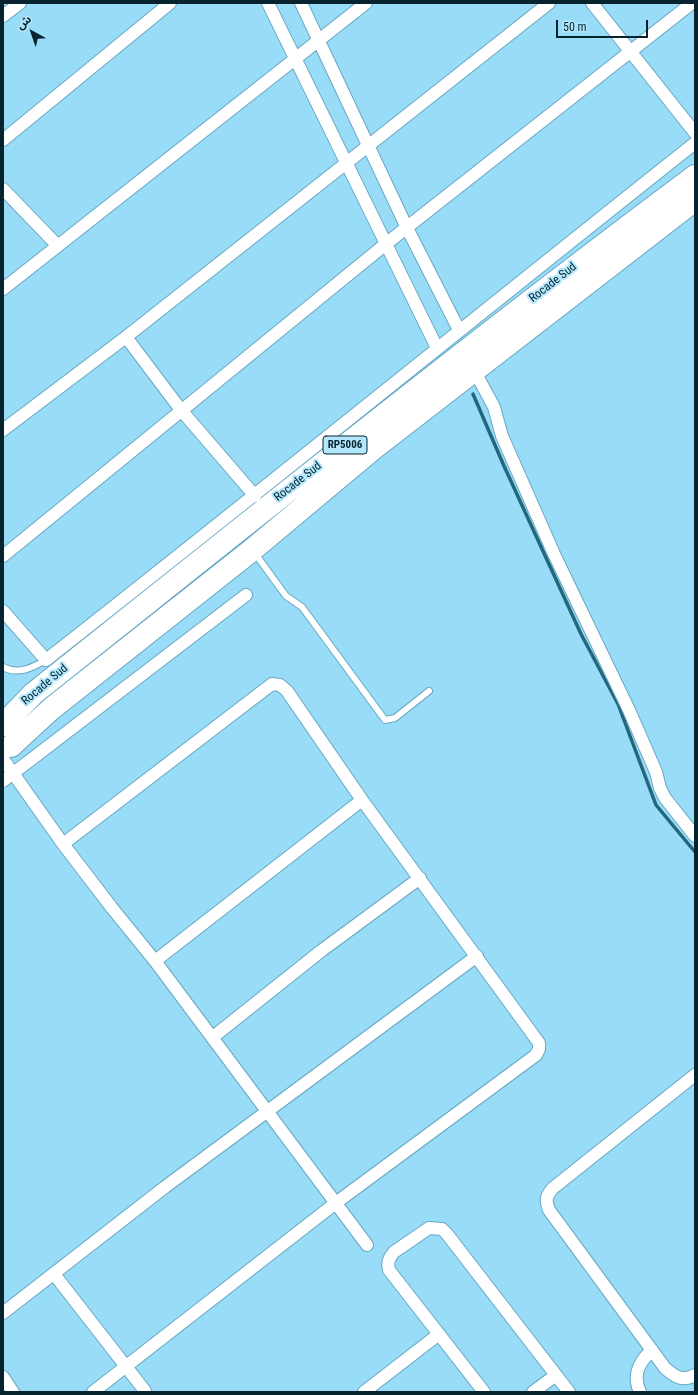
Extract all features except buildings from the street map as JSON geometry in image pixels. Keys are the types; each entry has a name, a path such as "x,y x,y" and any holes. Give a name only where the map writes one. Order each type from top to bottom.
{"highway":[{"name":"Rocade Sud","path":"3,725 34,693 264,508 483,337 695,176"},
{"name":"Rocade Sud","path":"6,759 51,709 252,550 374,448 695,200"}],"street":[{"path":"3,16 20,3"},
{"path":"3,140 170,3"},
{"path":"268,3 437,348"},
{"path":"300,3 319,40 407,228 459,330"},
{"path":"3,289 366,3"},
{"path":"3,430 126,337 549,3"},
{"path":"592,3 695,133"},
{"path":"3,556 386,243 692,3"},
{"path":"3,611 46,660 255,496 459,330 695,143"},
{"path":"4,191 57,245"},
{"path":"126,337 182,410 255,496"},
{"path":"474,370 494,407 502,436 554,554 629,710 656,772 660,788 665,798 695,836"},
{"path":"246,594 6,759 63,844 213,1037 267,1112 337,1202 367,1245"},
{"path":"63,844 272,684 280,685 287,691 362,800 539,1043 539,1049 536,1055 337,1202 93,1392"},
{"path":"155,961 362,800"},
{"path":"213,1037 321,951 420,878"},
{"path":"3,1313 165,1187 375,1030 477,956"},
{"path":"695,1075 553,1188 547,1195 546,1202 549,1210 665,1368 678,1378 684,1379 695,1375"},
{"path":"484,1392 394,1276 388,1264 394,1252 429,1228 436,1227 446,1234 569,1392"},
{"path":"54,1274 145,1391"},
{"path":"364,1392 439,1334"},
{"path":"640,1392 636,1380 636,1374 644,1358 652,1350"},
{"path":"533,1392 556,1375"},
{"path":"3,1377 13,1392"}],"lane":[{"path":"252,550 286,596 302,607 386,720 394,718 429,691"},
{"path":"3,667 11,671 31,669 46,660"}],"waterway":[{"path":"473,394 504,466 581,634 618,704 656,805 695,852"}]}
